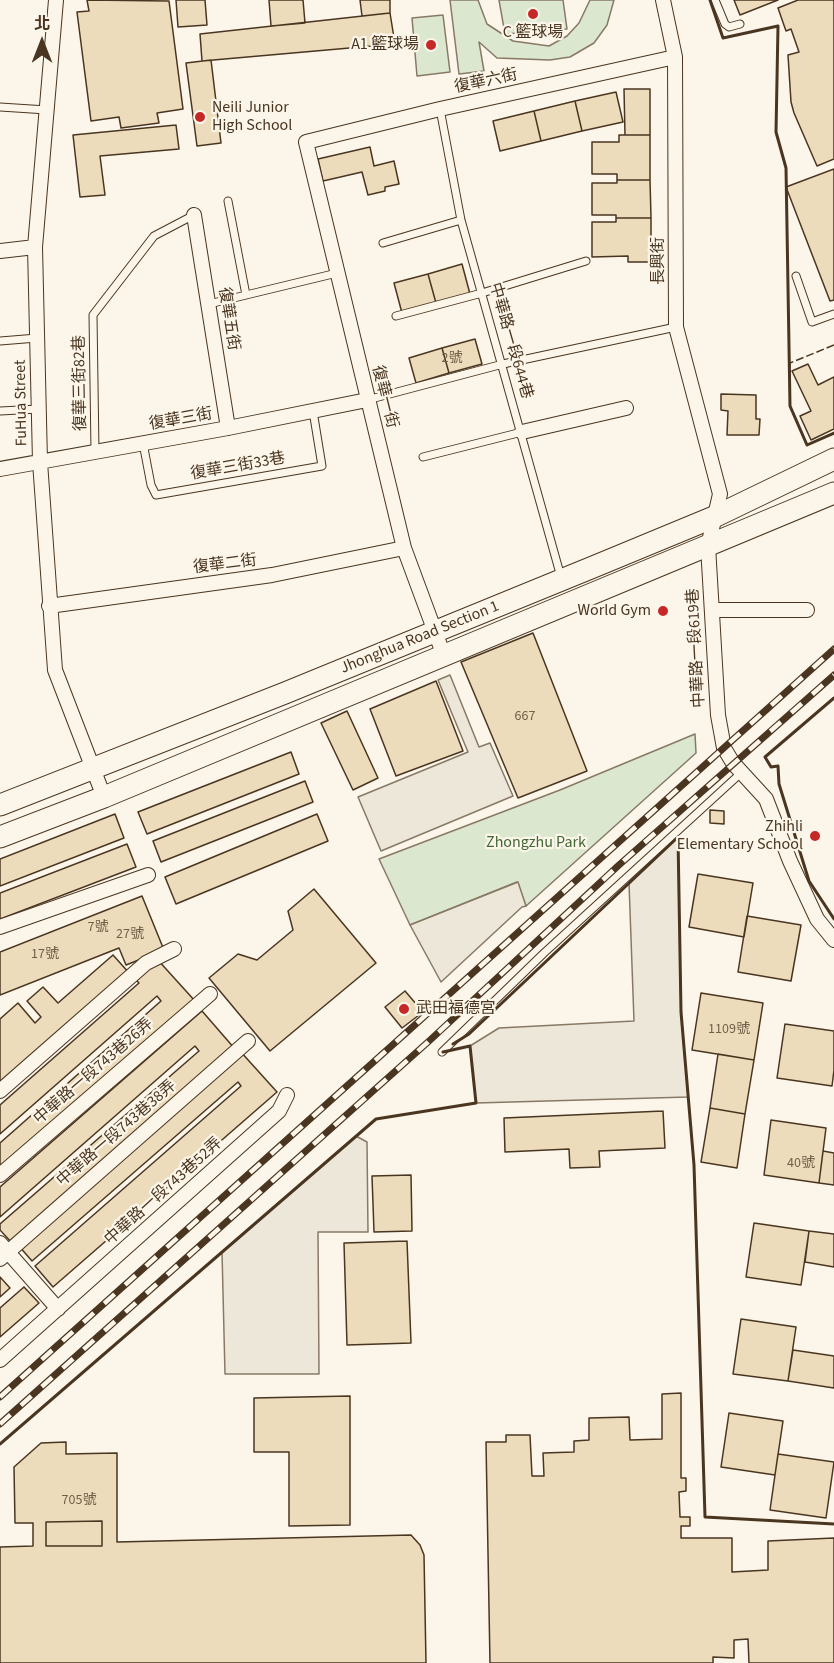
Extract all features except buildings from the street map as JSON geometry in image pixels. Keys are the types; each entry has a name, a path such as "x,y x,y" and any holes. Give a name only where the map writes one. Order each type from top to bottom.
{"main road":[{"name":"Jhonghua Road Section 1","path":"0,805 434,632 714,517 834,459"},
{"name":"Jhonghua Road Section 1","path":"0,837 104,797 834,493"}],"street":[{"name":"FuHua Street","path":"56,0 35,248 40,462 55,670 104,797"},
{"name":"長興街","path":"663,0 675,57 676,327 720,494 714,517"},
{"name":"復華六街","path":"306,142 440,109 675,57"},
{"name":"復華一街","path":"306,142 404,548 444,656"},
{"name":"復華五街","path":"195,215 228,428"},
{"path":"0,251 35,248"},
{"name":"復華三街","path":"0,469 228,428 367,400"},
{"path":"522,432 626,408"},
{"name":"中華路一段619巷","path":"714,517 708,546 718,715 724,748 741,773"},
{"name":"復華二街","path":"49,606 272,575 404,548"},
{"path":"712,610 807,610"},
{"path":"741,773 766,799 790,861 817,919 834,940"},
{"path":"0,927 148,875"},
{"path":"0,1091 146,963 174,949"},
{"name":"中華路一段743巷26弄","path":"0,1176 210,994"},
{"name":"中華路一段743巷38弄","path":"3,1251 248,1041"},
{"name":"中華路一段743巷52弄","path":"0,1360 279,1111 287,1095"},
{"path":"3,1251 58,1309"}],"lane":[{"path":"714,0 725,24 729,27 740,24"},
{"path":"0,107 47,110"},
{"name":"中華路一段644巷","path":"440,109 461,220 562,579"},
{"path":"228,201 246,295"},
{"name":"復華三街82巷","path":"95,452 93,315 154,236 195,215"},
{"path":"383,243 461,220"},
{"path":"396,316 586,261"},
{"path":"208,304 337,273"},
{"path":"796,276 812,322 834,314"},
{"path":"367,400 503,364 676,327"},
{"path":"0,341 37,338"},
{"path":"0,411 39,409"},
{"name":"復華三街33巷","path":"143,443 151,485 156,495 322,466 313,411"},
{"path":"423,457 522,432"},
{"path":"442,1052 544,952 741,773"}],"green space":[{"path":"450,0 478,0 487,24 513,41 549,46 567,36 579,23 590,0 614,0 607,25 594,43 570,57 550,60 497,58 479,42 484,71 459,74"},
{"name":"C 籃球場","path":"499,0 563,0 567,29 505,34"},
{"name":"A1 籃球場","path":"443,15 450,72 417,76 412,18"},
{"name":"Zhongzhu Park","path":"695,734 696,753 526,906 517,882 410,925 379,859 560,790"}],"shaded area":[{"path":"450,675 479,747 490,743 513,796 381,851 358,797 468,752 438,680"},
{"path":"678,837 681,1012 688,1097 476,1103 470,1046 499,1028 634,1021 629,883"},
{"path":"518,882 526,906 522,907 441,982 410,925"},
{"path":"356,1136 367,1142 368,1232 318,1232 319,1374 225,1374 222,1252"}],"railway":[{"path":"0,1397 834,649"},
{"path":"0,1424 428,1042 619,865 834,675"}],"fence":[{"path":"834,345 790,363 790,406 807,445 834,433"}],"wall":[{"path":"710,0 723,38 778,26 776,132 786,168 790,406 807,445 834,433"},
{"path":"834,698 765,757 771,767 778,766 779,784 809,881 834,919"},
{"path":"678,837 681,1012 694,1165 705,1517 834,1524"},
{"path":"453,1044 469,1034 678,837"},
{"path":"0,1444 376,1119 476,1103 470,1046 443,1052"}],"place":[{"name":"C 籃球場","path":"533,14"},
{"name":"A1 籃球場","path":"431,45"},
{"name":"Neili Junior High School","path":"200,117"},
{"name":"World Gym","path":"663,611"},
{"name":"Zhihli Elementary School","path":"815,836"},
{"name":"武田福德宮","path":"404,1009"}]}
